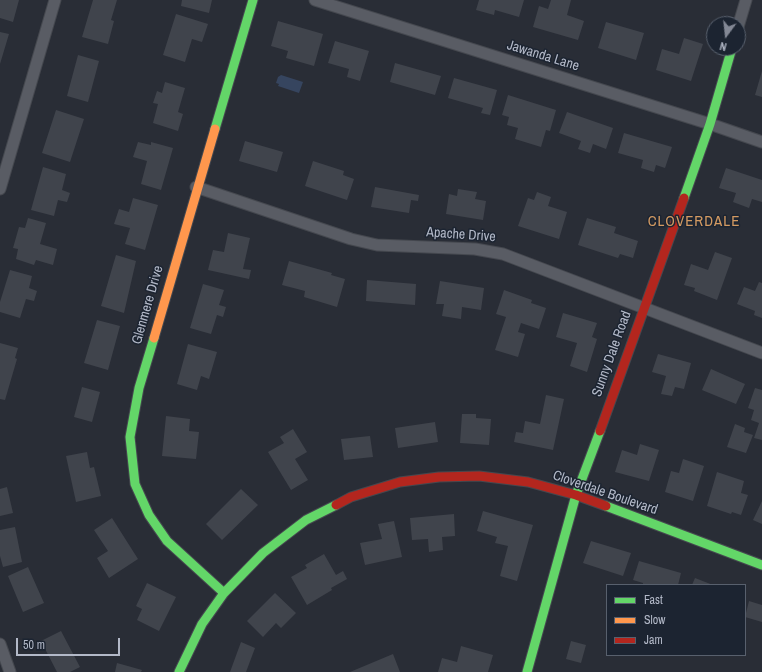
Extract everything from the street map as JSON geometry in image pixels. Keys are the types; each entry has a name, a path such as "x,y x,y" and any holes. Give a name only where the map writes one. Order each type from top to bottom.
{"street":[{"path":"0,189 55,0"},
{"name":"Glenmere Drive","path":"224,593 167,541 149,515 135,484 131,453 131,432 139,388 196,187 253,0"},
{"name":"Jawanda Lane","path":"314,0 710,124 762,142"},
{"path":"741,16 746,0"},
{"name":"Sunny Dale Road","path":"527,672 576,495 645,308 710,124 730,56"},
{"name":"Apache Drive","path":"196,187 352,239 377,245 475,249 496,252 762,353"},
{"name":"Cloverdale Boulevard","path":"179,672 192,642 224,593 263,554 306,520 351,497 400,482 439,477 479,476 522,481 576,495 762,564"},
{"path":"0,644 10,672"}],"water":[{"path":"281,75 303,82 299,93 278,86 279,84 276,83 278,77"}],"building":[{"path":"0,0 19,0 13,22 0,18"},
{"path":"93,0 117,0 111,20 114,21 108,44 82,37"},
{"path":"182,0 212,0 209,13 181,6"},
{"path":"479,0 524,0 519,17 495,10 494,15 476,10"},
{"path":"551,0 571,0 567,15 584,21 578,40 533,27 539,6 548,9"},
{"path":"176,14 208,24 202,42 192,39 185,62 163,55"},
{"path":"278,21 323,34 314,66 286,58 288,51 271,46"},
{"path":"606,22 644,33 636,60 598,48"},
{"path":"0,32 9,34 0,64"},
{"path":"684,38 703,44 691,81 656,70 662,49 679,54"},
{"path":"335,41 369,51 360,81 347,77 349,69 328,63"},
{"path":"78,55 99,61 88,102 67,96"},
{"path":"395,63 441,76 435,95 390,82"},
{"path":"762,71 762,97 755,95"},
{"path":"454,78 497,90 490,115 481,113 483,108 448,98"},
{"path":"165,82 185,88 178,112 183,114 178,131 153,123 158,104 153,103 157,91 162,93"},
{"path":"508,95 556,110 550,131 546,130 541,147 515,139 518,128 507,125 509,117 502,115"},
{"path":"56,110 84,119 70,162 42,153"},
{"path":"567,112 613,128 606,149 593,144 590,153 578,149 581,141 559,133"},
{"path":"624,133 672,147 665,168 656,165 654,172 641,168 643,160 618,153"},
{"path":"245,141 283,152 277,172 239,161"},
{"path":"138,142 151,145 151,142 173,148 161,190 141,184 147,161 133,157"},
{"path":"313,161 344,171 343,175 354,179 347,200 305,186"},
{"path":"43,167 66,174 62,190 70,193 67,202 58,200 54,216 31,210"},
{"path":"726,168 762,180 762,202 752,199 749,208 733,202 736,193 719,188"},
{"path":"375,187 419,195 418,201 411,200 409,213 371,207"},
{"path":"458,189 477,192 475,199 486,201 483,220 446,214 449,194 457,196"},
{"path":"537,192 551,197 548,206 567,212 559,239 518,226 528,198 534,200"},
{"path":"133,198 158,205 145,250 125,244 130,228 114,224 119,209 129,212"},
{"path":"28,218 46,223 40,244 57,249 53,265 36,260 34,265 16,259 18,249 13,248 19,227 25,228"},
{"path":"587,218 616,227 614,233 638,241 633,258 620,254 618,258 578,245"},
{"path":"228,233 250,238 243,269 251,270 249,279 208,270 213,250 224,252"},
{"path":"715,252 732,258 717,300 694,291 695,288 684,285 691,264 708,270"},
{"path":"116,255 136,261 124,313 101,306"},
{"path":"289,261 332,273 331,275 345,279 337,307 304,297 305,291 282,285"},
{"path":"10,270 32,276 29,288 37,291 34,301 26,299 20,318 0,312 0,302"},
{"path":"367,280 416,284 415,305 366,301"},
{"path":"440,281 484,288 481,310 462,307 461,319 442,316 444,304 436,304"},
{"path":"759,282 762,283 762,318 754,315 755,311 737,304 744,287 755,291"},
{"path":"203,284 224,290 219,305 226,307 223,317 217,315 211,334 190,328"},
{"path":"504,290 532,300 531,303 546,308 539,329 521,323 518,332 525,334 518,357 495,350 506,317 496,314"},
{"path":"563,313 597,323 592,337 597,339 587,372 570,366 577,343 556,337"},
{"path":"97,320 120,326 108,370 84,363"},
{"path":"0,343 18,348 15,358 17,359 5,400 0,399"},
{"path":"188,344 217,352 209,379 201,376 197,390 177,384"},
{"path":"658,354 691,363 684,389 675,387 672,396 661,394 666,376 652,372"},
{"path":"711,369 745,384 736,404 702,390"},
{"path":"82,387 100,392 92,422 74,417"},
{"path":"755,388 762,390 762,440 754,438 759,423 751,420 754,410 748,408"},
{"path":"546,395 564,399 553,450 514,442 516,432 523,433 525,421 540,424"},
{"path":"462,414 476,414 476,418 491,419 489,445 460,443"},
{"path":"166,416 190,419 189,431 199,432 196,459 162,456"},
{"path":"435,422 438,442 398,448 395,428"},
{"path":"735,424 745,428 744,432 753,435 746,453 727,447"},
{"path":"293,429 307,452 295,459 308,480 291,490 268,452 284,443 280,437"},
{"path":"370,436 373,457 344,460 341,439"},
{"path":"640,444 659,450 649,481 615,472 622,450 637,455"},
{"path":"87,452 90,468 94,467 101,496 76,502 66,456"},
{"path":"683,459 704,466 693,501 665,492 671,471 679,473"},
{"path":"717,472 744,481 741,493 748,495 741,515 732,512 731,514 707,506"},
{"path":"7,487 13,513 0,516 0,489"},
{"path":"241,489 258,505 222,540 206,524"},
{"path":"762,501 762,524 753,520"},
{"path":"483,511 533,525 517,581 500,576 508,546 495,543 497,537 477,531"},
{"path":"454,514 455,536 442,537 443,550 429,552 428,539 412,540 410,518"},
{"path":"112,518 138,559 109,578 97,558 108,551 94,530"},
{"path":"394,521 402,557 365,565 360,543 382,539 378,524"},
{"path":"15,527 22,562 3,567 0,556 0,530"},
{"path":"591,541 631,553 623,576 583,563"},
{"path":"324,554 336,575 343,571 347,579 307,605 291,577 307,568 305,565"},
{"path":"639,561 681,573 678,584 643,584 633,580"},
{"path":"28,567 44,603 23,612 8,576"},
{"path":"695,578 710,584 692,584"},
{"path":"147,583 176,597 159,631 137,620 142,609 136,606"},
{"path":"275,593 296,613 281,628 276,623 263,637 247,621"},
{"path":"749,601 762,605 762,622 746,617"},
{"path":"61,631 80,667 70,672 57,672 41,641"},
{"path":"571,641 586,645 581,663 566,659"},
{"path":"241,642 255,648 246,672 230,672"},
{"path":"461,646 493,655 488,672 438,672 442,658 457,662"},
{"path":"393,654 400,672 350,672"},
{"path":"117,663 142,670 141,672 115,672"}],"traffic: fast":[{"path":"215,129 253,0"},
{"path":"684,198 710,124 730,56"},
{"path":"154,338 139,388 130,437 135,484 149,515 167,541 224,593"},
{"path":"527,672 576,495 600,431"},
{"path":"179,672 202,624 224,593 263,553 306,520 336,505"},
{"path":"606,506 762,565"}],"traffic: slow":[{"path":"154,338 215,129"}],"traffic: jam":[{"path":"600,431 684,198"},
{"path":"336,505 351,497 400,482 439,477 479,476 528,482 576,495 606,506"}],"district":[{"name":"CLOVERDALE","path":"694,222"}]}
